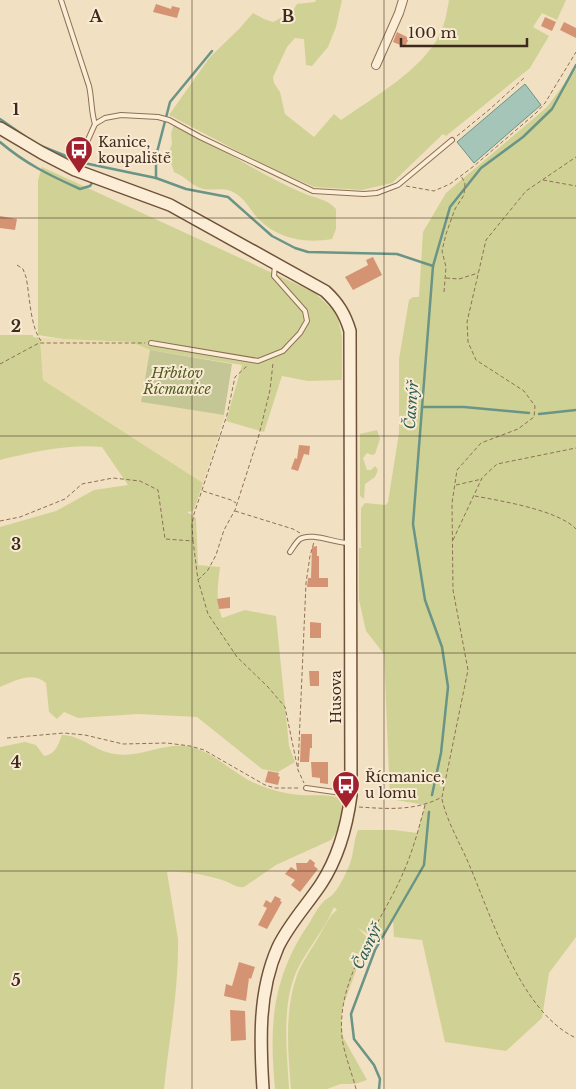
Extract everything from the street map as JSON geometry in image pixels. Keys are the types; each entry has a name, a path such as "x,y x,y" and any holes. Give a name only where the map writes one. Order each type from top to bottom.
{"main road":[{"name":"Husova","path":"0,128 75,170 170,205 325,291 342,309 350,331 350,800 342,838 332,865 321,884 295,918 278,947 265,986 261,1024 263,1089"}],"street":[{"path":"376,65 403,0"}],"lane":[{"path":"61,0 89,86 92,115 95,124"},
{"path":"75,170 95,124 105,118 121,116 158,117 170,120 200,137 313,191 364,194 398,185 452,140"},
{"path":"151,343 258,361 283,351 300,333 307,321 305,311 274,276 275,263"},
{"path":"290,552 299,540 305,537 350,543"},
{"path":"306,788 350,800"}],"path":[{"path":"398,185 434,191 450,184 461,176 536,113 545,103 576,52"},
{"path":"452,140 524,78"},
{"path":"576,157 526,191 486,240 467,322 468,342 476,360 524,391 535,406 534,417 518,429 481,443 457,470 452,503 453,590 468,670 442,797 444,810 452,831 467,861 494,927 525,990 551,1019 576,1038"},
{"path":"444,292 446,278 442,251 455,209 464,196 465,183 461,176"},
{"path":"542,180 576,186"},
{"path":"17,265 23,269 26,276 34,325 37,336 42,342"},
{"path":"446,278 459,279 479,273"},
{"path":"0,364 42,342 151,343"},
{"path":"198,580 208,570 216,555 224,530 235,510 259,435 270,390 274,354"},
{"path":"6,738 64,733 85,735 123,744 167,743 190,746 204,750 265,785 275,788 306,788 298,770 285,707 268,687 237,657 208,614 198,580 193,541 192,524 194,514 227,415 235,377 245,367 258,361"},
{"path":"453,540 482,478 497,464 576,448"},
{"path":"0,521 20,517 65,498 82,484 113,478 140,481 158,490 165,539 193,541"},
{"path":"455,485 482,478"},
{"path":"202,491 231,500 237,504"},
{"path":"474,496 555,516 576,529"},
{"path":"235,510 293,529 305,537"},
{"path":"298,770 306,583 310,556 316,537"},
{"path":"350,800 392,809 430,804 442,797"},
{"path":"356,1089 342,1038 343,1008 351,978 370,934 388,905 405,870 425,805"}],"shaded area":[{"path":"525,84 541,105 474,163 457,142"},
{"path":"40,338 131,342 150,350 141,402 225,415 203,483 43,380"}],"green space":[{"path":"316,0 342,0 336,27 328,47 312,66 306,65 304,39 295,38 287,47 273,77 274,83 280,92 285,114 314,137 334,114 341,120 396,82 422,59 440,34 445,22 449,0 566,0 557,20 542,13 533,27 549,36 530,68 446,136 443,134 392,183 362,190 314,187 268,167 169,115 210,57 253,13 273,22 292,12 297,4 315,2"},
{"path":"576,68 576,937 549,973 542,1018 506,1051 445,1042 422,940 394,937 393,921 379,941 358,928 368,938 343,1006 341,1018 343,1037 367,1080 355,1084 341,1084 327,1089 291,1089 288,1032 293,989 304,961 329,919 337,910 334,907 301,962 292,984 286,1029 289,1089 275,1089 273,1022 281,982 297,942 319,907 333,894 342,880 351,862 358,830 394,830 417,833 425,805 390,799 384,654 366,631 359,600 359,548 362,548 361,508 365,503 386,505 388,502 399,433 399,359 409,300 413,297 419,297 423,232 446,193 547,107"},
{"path":"174,124 270,177 333,206 336,209 336,229 332,239 310,241 290,238 280,234 263,223 237,194 226,190 203,189 174,172 168,154 172,144 171,134"},
{"path":"42,167 314,292 337,314 342,337 342,380 308,381 282,376 264,432 226,421 242,365 150,350 131,342 63,339 38,335 38,180"},
{"path":"0,335 33,335 33,337 40,338 43,380 203,483 193,511 187,512 196,518 198,565 220,567 218,599 222,618 245,610 276,616 289,746 295,762 278,772 262,769 197,717 138,714 78,718 64,712 57,719 49,712 46,683 40,679 23,678 0,687 0,527 56,511 94,490 128,485 102,447 63,448 0,460"},
{"name":"Hřbitov Řícmanice","path":"150,350 232,364 224,415 141,402"},
{"path":"377,430 380,439 375,454 367,453 363,458 367,470 371,470 375,466 378,470 375,477 365,484 364,499 360,496 360,434"},
{"path":"62,735 76,738 108,753 124,755 178,746 196,748 215,757 250,781 269,789 284,793 341,798 342,808 337,831 331,840 276,865 244,887 204,875 167,872 178,939 178,958 164,1089 0,1089 0,747 25,742 36,745 44,756 54,751"}],"building":[{"path":"156,4 171,9 172,6 180,8 177,18 153,12"},
{"path":"545,17 556,22 552,31 541,26"},
{"path":"564,22 576,28 576,38 560,30"},
{"path":"397,32 409,38 405,47 393,42"},
{"path":"0,216 17,219 15,230 0,228"},
{"path":"373,257 382,275 353,290 345,277 368,265 366,260"},
{"path":"299,445 310,446 309,455 304,454 298,471 291,469 295,458 297,459"},
{"path":"317,546 319,578 328,578 328,587 307,587 308,578 311,578 312,547"},
{"path":"230,597 230,608 219,609 217,599"},
{"path":"310,622 321,623 321,638 310,638"},
{"path":"309,671 319,671 319,686 310,686"},
{"path":"301,734 312,734 309,762 300,762"},
{"path":"311,762 328,762 328,784 320,783 320,778 312,777"},
{"path":"268,771 279,773 278,785 265,782"},
{"path":"310,859 318,869 300,892 291,885 295,880 285,874 291,867 297,871 296,863 307,863"},
{"path":"275,896 281,899 280,901 282,902 267,929 258,925 267,908 263,906 266,900 271,903"},
{"path":"239,962 255,967 251,979 249,978 246,1001 224,996 226,984 232,986"},
{"path":"230,1010 245,1011 246,1040 231,1041"}],"waterway":[{"path":"156,178 156,156 170,102 212,51"},
{"name":"Časnýř","path":"432,795 441,753 448,687 442,647 425,600 413,524 433,266 450,207 481,168 523,137 552,109 576,65"},
{"path":"0,119 26,137"},
{"path":"0,142 19,157 80,189 90,186 94,180"},
{"path":"41,146 71,158"},
{"path":"84,163 156,178 186,189 228,197 272,236 295,248 308,252 397,254 433,266"},
{"path":"422,407 464,407 529,413"},
{"path":"539,414 576,410"},
{"name":"Časnýř","path":"379,1089 380,1079 374,1065 354,1039 351,1014 375,950 424,865 429,812"}],"place":[{"name":"Kanice, koupaliště","path":"79,174"},
{"name":"Řícmanice, u lomu","path":"346,809"}]}
